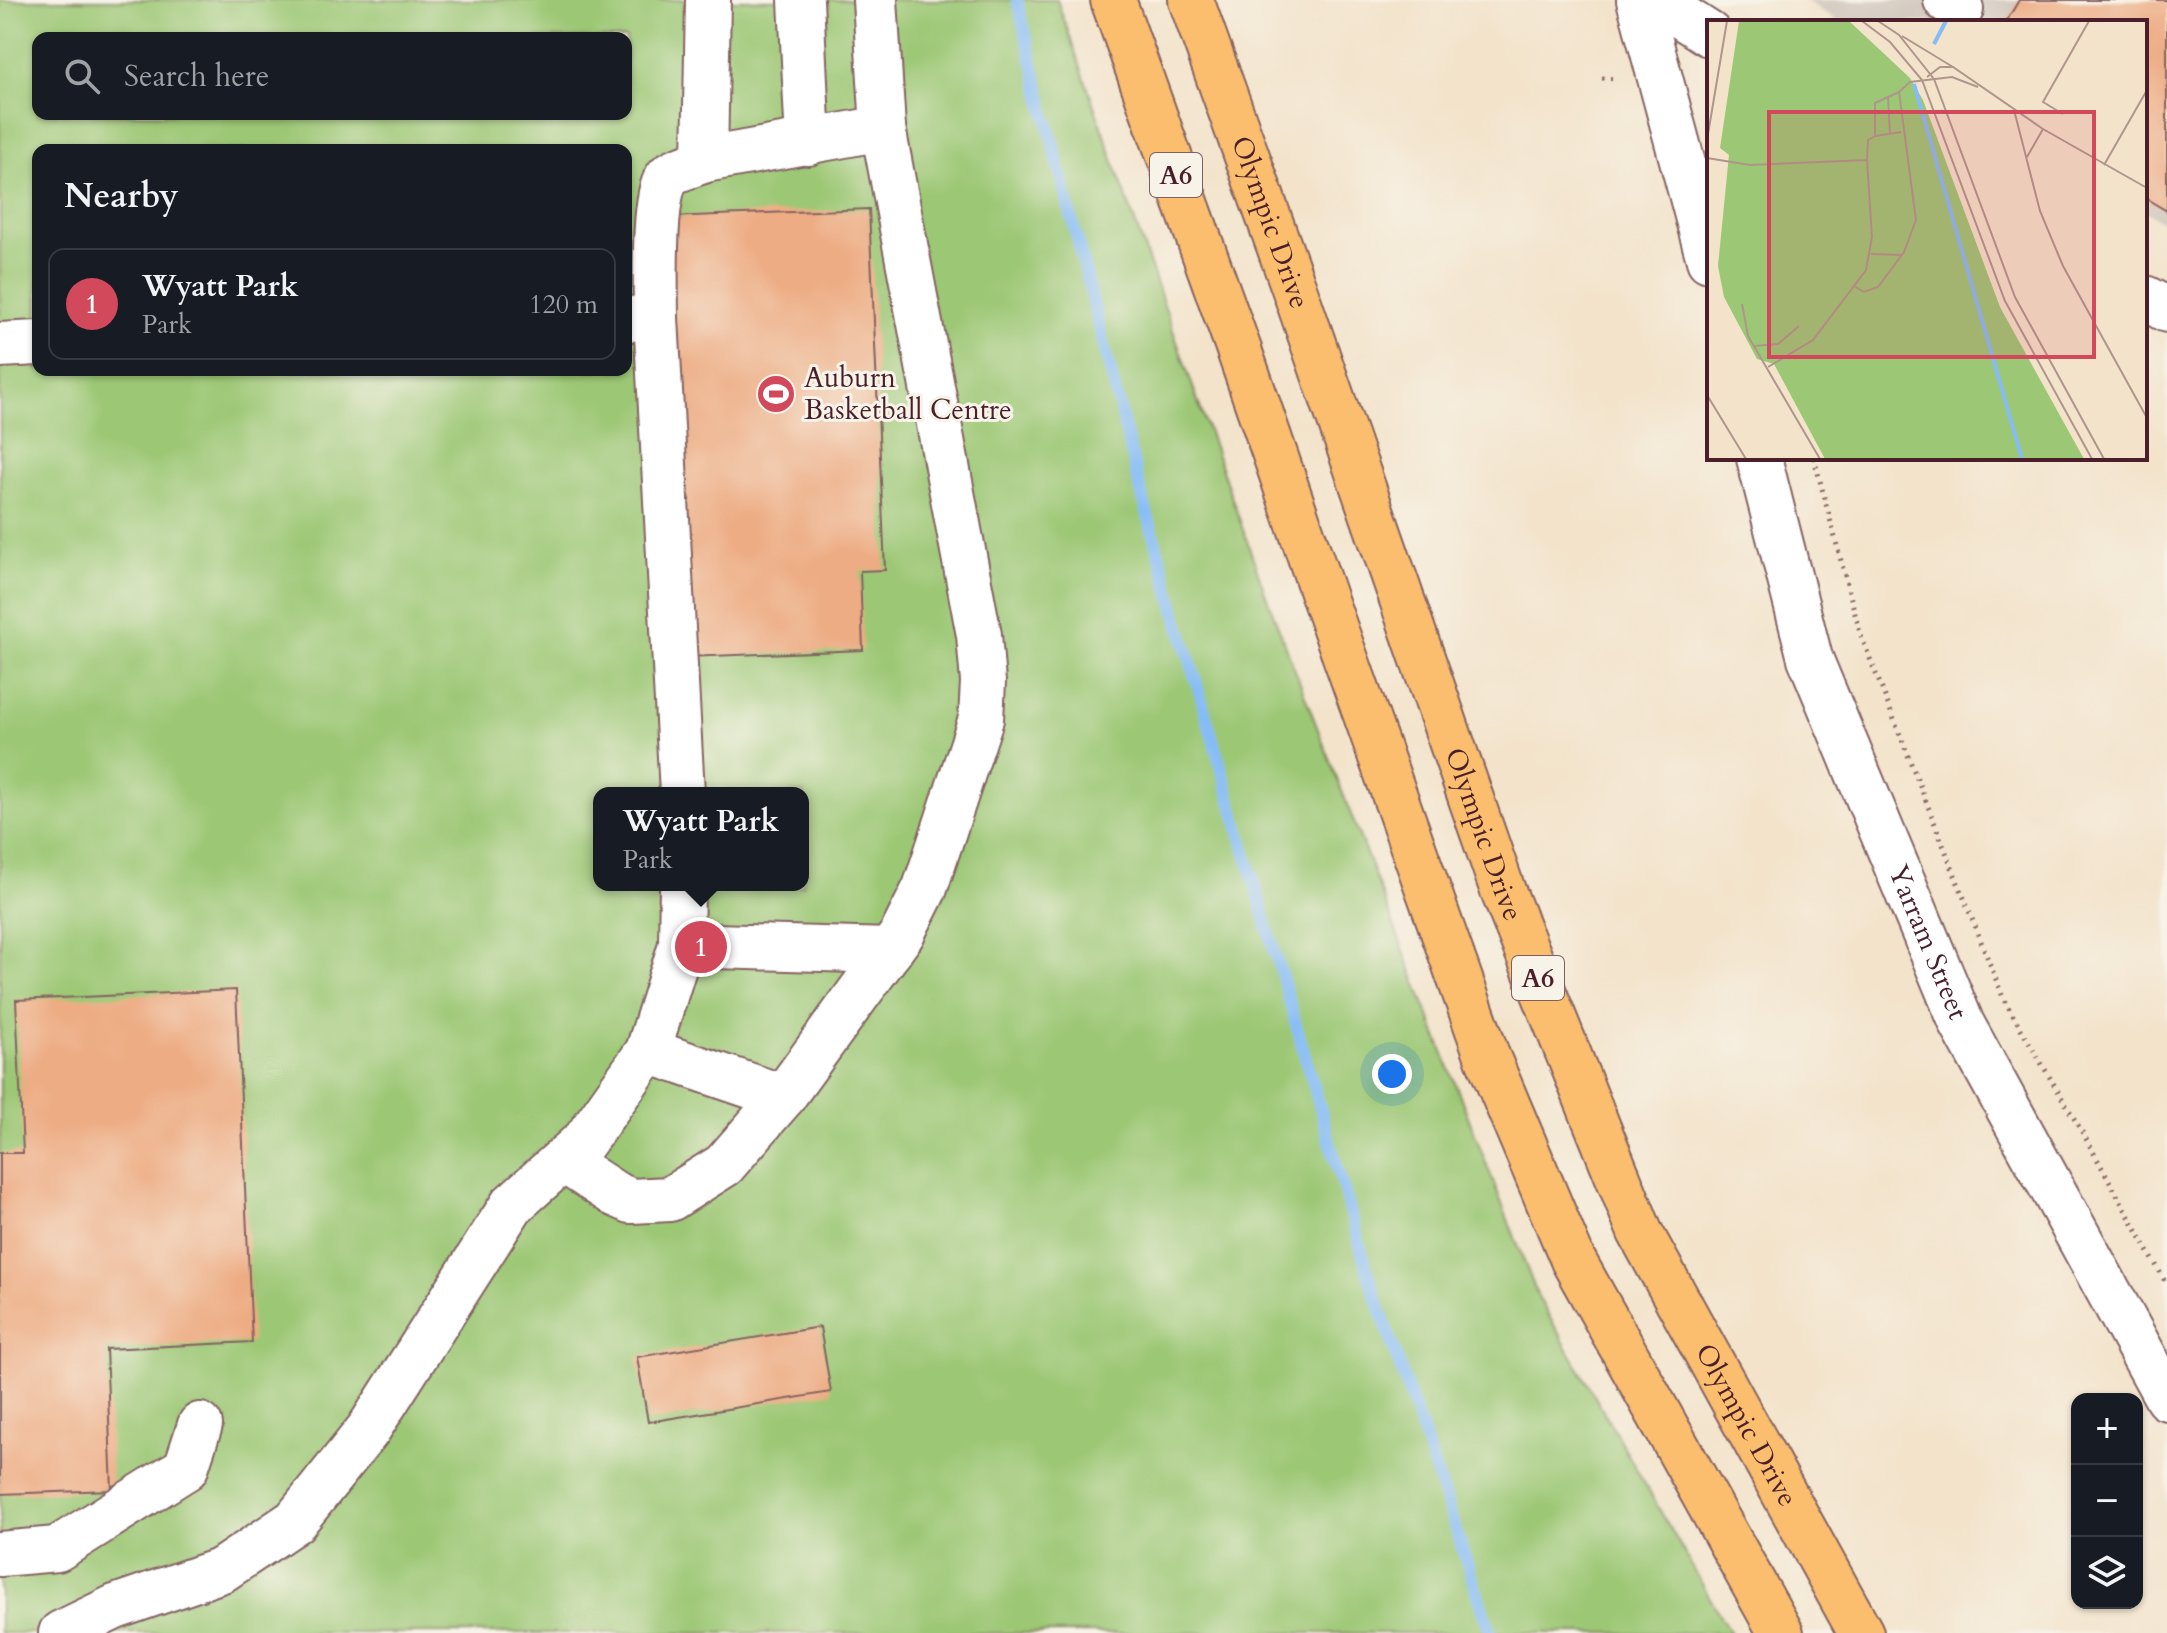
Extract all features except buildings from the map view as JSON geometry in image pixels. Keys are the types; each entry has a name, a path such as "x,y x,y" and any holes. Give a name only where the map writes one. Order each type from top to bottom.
{"highway":[{"name":"A6","path":"1113,0 1488,1058 1573,1260 1781,1633"},
{"name":"Olympic Drive","path":"1191,0 1503,891 1640,1232 1861,1633"}],"street":[{"path":"705,160 708,0"},
{"path":"801,0 808,143"},
{"path":"563,1160 631,1201 670,1199 724,1165 783,1097 902,934 925,888 981,719 983,682 979,635 883,128 875,0"},
{"path":"1639,0 1707,253"},
{"path":"1656,0 1707,33"},
{"path":"681,787 641,318 662,186 669,175 705,160 883,128"},
{"path":"2147,299 2167,310"},
{"path":"0,345 32,343"},
{"name":"Yarram Street","path":"1760,460 1810,658 1962,1024 2167,1398"},
{"path":"61,1633 115,1607 222,1570 295,1521 368,1430 512,1205 585,1140 648,1051 681,945 682,891"},
{"path":"681,945 890,951"},
{"path":"648,1051 783,1097"},
{"path":"0,1554 57,1549 186,1468 200,1425"}],"path":[{"name":"Yarram Street","path":"1815,460 1860,633 2004,1000 2167,1285"}],"shaded area":[{"path":"1804,0 2167,0 2167,225 2147,212 2147,20 1836,20"}],"green space":[{"path":"0,0 1057,0 1267,598 1538,1297 1730,1633 0,1633"}],"waterway":[{"path":"1017,0 1138,481 1369,1276 1491,1633"}],"place":[{"name":"Auburn Basketball Centre","path":"776,394"},
{"name":"Wyatt Park","path":"701,947"}]}
